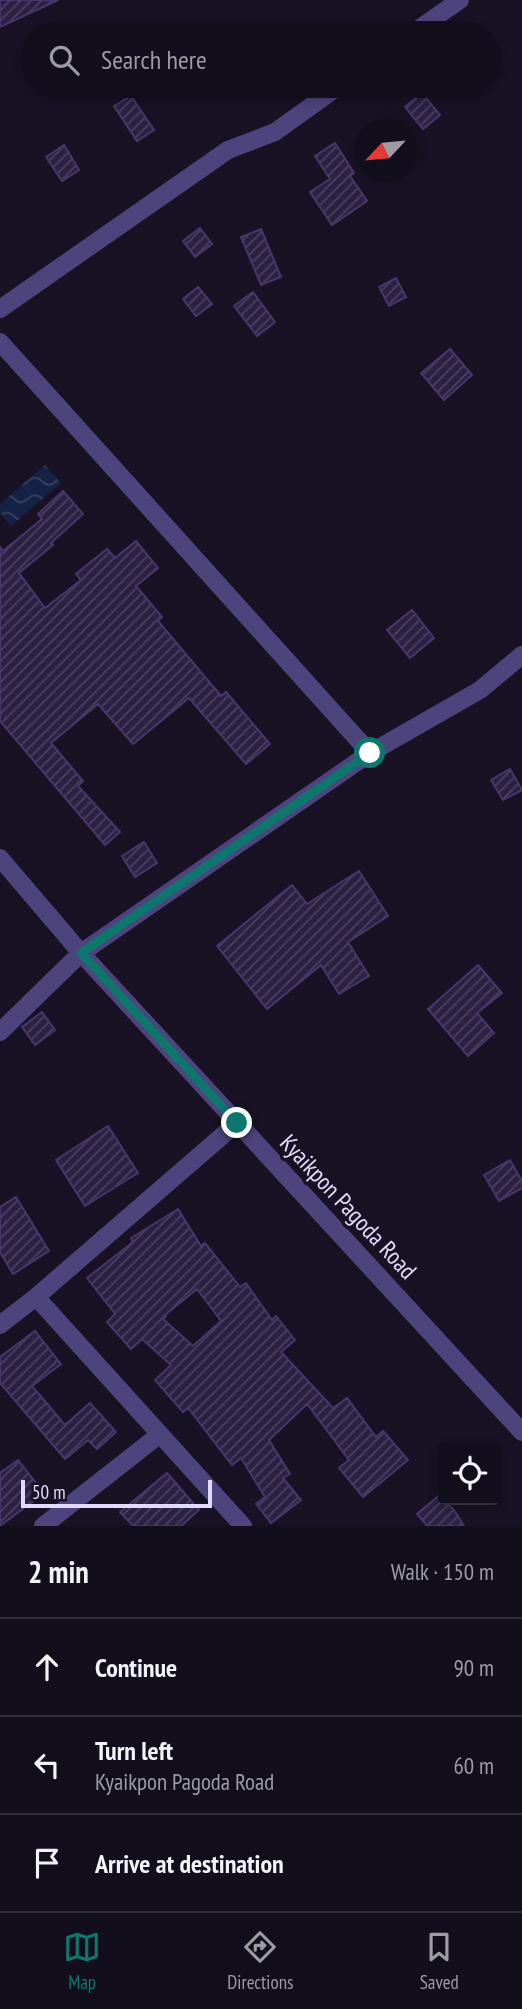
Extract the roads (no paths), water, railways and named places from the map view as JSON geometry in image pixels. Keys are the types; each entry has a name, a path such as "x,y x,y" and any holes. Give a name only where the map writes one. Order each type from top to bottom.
{"street":[{"path":"430,21 460,0"},
{"path":"0,309 228,150 275,132 322,98"},
{"path":"0,342 370,753"},
{"path":"0,1032 81,953 370,753 480,690 522,655"},
{"name":"Kyaikpon Pagoda Road","path":"0,858 81,953 522,1432"},
{"path":"0,1325 237,1123"},
{"path":"36,1297 243,1526"},
{"path":"43,1526 159,1434"}],"water":[{"path":"45,465 61,483 11,526 0,513 0,504"}]}
